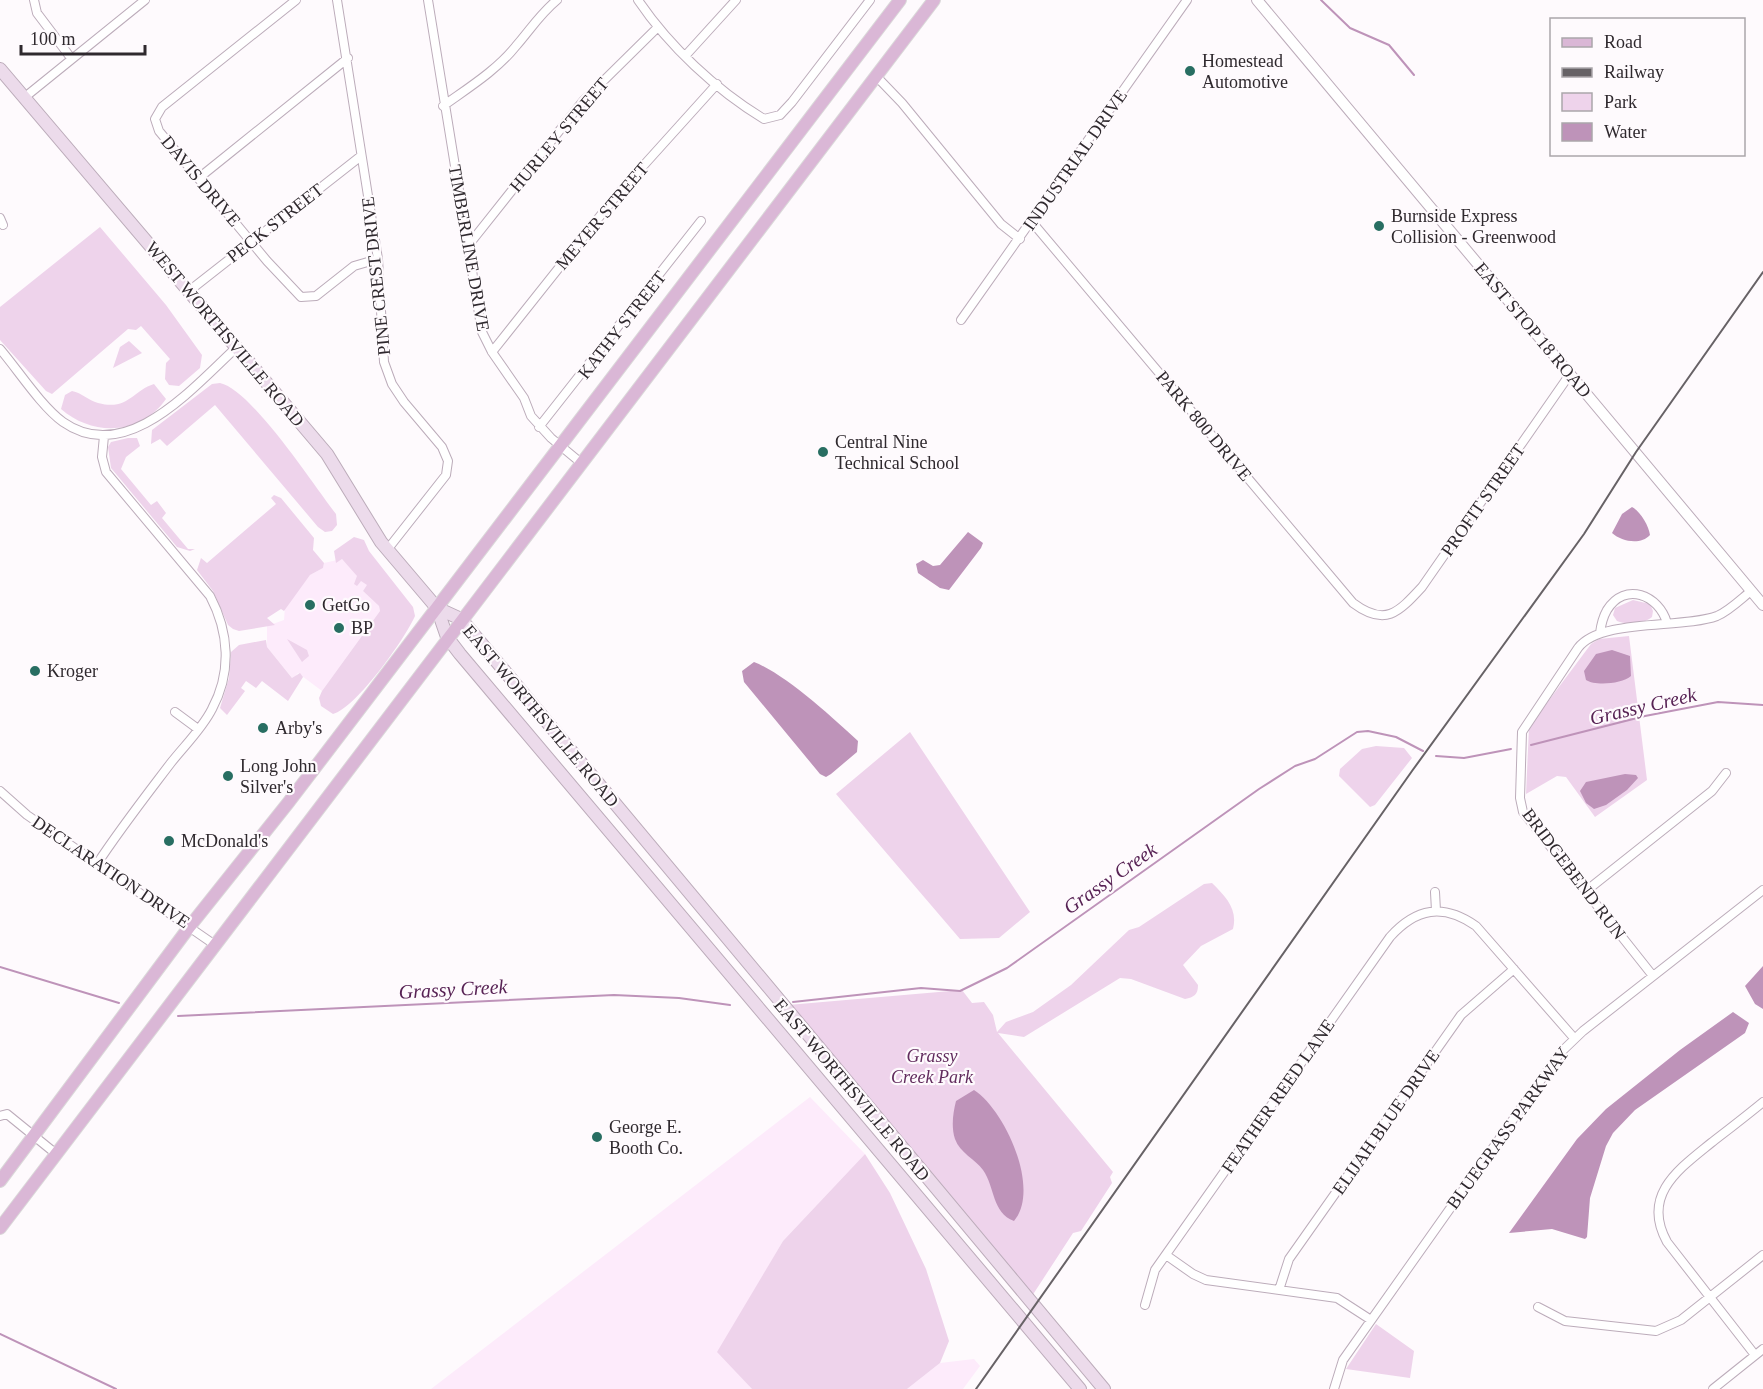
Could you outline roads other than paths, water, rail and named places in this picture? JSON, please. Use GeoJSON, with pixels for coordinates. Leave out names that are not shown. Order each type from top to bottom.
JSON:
{"type":"FeatureCollection","features":[{"type":"Feature","properties":{"kind":"main road"},"geometry":{"type":"LineString","coordinates":[[0,1181],[190,926],[437,608],[900,0]]}},
{"type":"Feature","properties":{"kind":"main road"},"geometry":{"type":"LineString","coordinates":[[0,1228],[580,462],[934,0]]}},
{"type":"Feature","properties":{"kind":"main road","name":"WEST WORTHSVILLE ROAD"},"geometry":{"type":"LineString","coordinates":[[0,69],[327,454],[387,550],[437,608]]}},
{"type":"Feature","properties":{"kind":"main road","name":"EAST WORTHSVILLE ROAD"},"geometry":{"type":"LineString","coordinates":[[437,608],[461,619],[1104,1389]]}},
{"type":"Feature","properties":{"kind":"main road","name":"EAST WORTHSVILLE ROAD"},"geometry":{"type":"LineString","coordinates":[[437,608],[447,637],[1080,1389]]}},
{"type":"Feature","properties":{"kind":"street"},"geometry":{"type":"LineString","coordinates":[[34,0],[37,13],[71,58]]}},
{"type":"Feature","properties":{"kind":"street"},"geometry":{"type":"LineString","coordinates":[[24,97],[145,0]]}},
{"type":"Feature","properties":{"kind":"street","name":"DAVIS DRIVE"},"geometry":{"type":"LineString","coordinates":[[251,241],[200,177],[159,131],[155,118],[162,107],[296,0]]}},
{"type":"Feature","properties":{"kind":"street","name":"PINE CREST DRIVE"},"geometry":{"type":"LineString","coordinates":[[337,0],[378,259],[383,351],[392,384],[442,447],[448,460],[446,475],[387,550]]}},
{"type":"Feature","properties":{"kind":"street","name":"TIMBERLINE DRIVE"},"geometry":{"type":"LineString","coordinates":[[428,0],[443,106],[482,332],[492,352],[524,398],[531,416],[539,427],[580,462]]}},
{"type":"Feature","properties":{"kind":"street"},"geometry":{"type":"LineString","coordinates":[[443,106],[490,71],[516,47],[531,24],[557,0]]}},
{"type":"Feature","properties":{"kind":"street"},"geometry":{"type":"LineString","coordinates":[[638,0],[657,28],[686,56],[717,84],[764,119],[780,115],[870,0]]}},
{"type":"Feature","properties":{"kind":"street"},"geometry":{"type":"LineString","coordinates":[[686,56],[736,0]]}},
{"type":"Feature","properties":{"kind":"street","name":"INDUSTRIAL DRIVE"},"geometry":{"type":"LineString","coordinates":[[961,320],[1187,0]]}},
{"type":"Feature","properties":{"kind":"street","name":"EAST STOP 18 ROAD"},"geometry":{"type":"LineString","coordinates":[[1257,0],[1763,605]]}},
{"type":"Feature","properties":{"kind":"street","name":"HURLEY STREET"},"geometry":{"type":"LineString","coordinates":[[467,248],[583,101],[657,28]]}},
{"type":"Feature","properties":{"kind":"street"},"geometry":{"type":"LineString","coordinates":[[200,177],[348,58]]}},
{"type":"Feature","properties":{"kind":"street"},"geometry":{"type":"LineString","coordinates":[[876,76],[902,103],[1001,224],[1020,239]]}},
{"type":"Feature","properties":{"kind":"street","name":"MEYER STREET"},"geometry":{"type":"LineString","coordinates":[[492,352],[616,196],[717,84]]}},
{"type":"Feature","properties":{"kind":"street","name":"PECK STREET"},"geometry":{"type":"LineString","coordinates":[[189,291],[361,156]]}},
{"type":"Feature","properties":{"kind":"street","name":"KATHY STREET"},"geometry":{"type":"LineString","coordinates":[[539,427],[701,221]]}},
{"type":"Feature","properties":{"kind":"street","name":"PARK 800 DRIVE"},"geometry":{"type":"LineString","coordinates":[[1032,222],[1353,603],[1369,615],[1384,615]]}},
{"type":"Feature","properties":{"kind":"street"},"geometry":{"type":"LineString","coordinates":[[251,241],[301,297],[316,296],[354,266],[378,259]]}},
{"type":"Feature","properties":{"kind":"street"},"geometry":{"type":"LineString","coordinates":[[0,349],[63,422],[84,433],[104,436],[137,429],[165,412],[237,347]]}},
{"type":"Feature","properties":{"kind":"street","name":"PROFIT STREET"},"geometry":{"type":"LineString","coordinates":[[1384,615],[1403,608],[1422,587],[1570,374]]}},
{"type":"Feature","properties":{"kind":"street"},"geometry":{"type":"LineString","coordinates":[[98,864],[212,710],[224,675],[226,638],[219,614],[200,582],[106,472],[102,457],[104,436]]}},
{"type":"Feature","properties":{"kind":"street"},"geometry":{"type":"LineString","coordinates":[[1667,623],[1661,609],[1650,598],[1631,594],[1617,600],[1606,611],[1600,633],[1667,623],[1719,615],[1751,591]]}},
{"type":"Feature","properties":{"kind":"street","name":"BRIDGEBEND RUN"},"geometry":{"type":"LineString","coordinates":[[1600,633],[1582,642],[1527,721],[1521,734],[1520,798],[1523,812],[1653,976]]}},
{"type":"Feature","properties":{"kind":"street"},"geometry":{"type":"LineString","coordinates":[[175,712],[198,729]]}},
{"type":"Feature","properties":{"kind":"street"},"geometry":{"type":"LineString","coordinates":[[1586,891],[1712,791],[1726,773]]}},
{"type":"Feature","properties":{"kind":"street","name":"DECLARATION DRIVE"},"geometry":{"type":"LineString","coordinates":[[0,791],[4,798],[190,926],[214,945]]}},
{"type":"Feature","properties":{"kind":"street","name":"BLUEGRASS PARKWAY"},"geometry":{"type":"LineString","coordinates":[[1334,1389],[1343,1360],[1556,1058],[1574,1038],[1763,890]]}},
{"type":"Feature","properties":{"kind":"street"},"geometry":{"type":"LineString","coordinates":[[1435,892],[1436,911],[1450,912],[1476,926],[1574,1038]]}},
{"type":"Feature","properties":{"kind":"street","name":"FEATHER REED LANE"},"geometry":{"type":"LineString","coordinates":[[1145,1305],[1151,1278],[1166,1255],[1390,938],[1408,920],[1436,911]]}},
{"type":"Feature","properties":{"kind":"street","name":"ELIJAH BLUE DRIVE"},"geometry":{"type":"LineString","coordinates":[[1279,1290],[1289,1259],[1461,1015],[1514,969]]}},
{"type":"Feature","properties":{"kind":"street"},"geometry":{"type":"LineString","coordinates":[[1755,1355],[1663,1234],[1659,1214],[1664,1188],[1681,1167],[1763,1102]]}},
{"type":"Feature","properties":{"kind":"street"},"geometry":{"type":"LineString","coordinates":[[0,1116],[7,1114],[55,1153]]}},
{"type":"Feature","properties":{"kind":"street"},"geometry":{"type":"LineString","coordinates":[[1166,1255],[1193,1274],[1206,1280],[1337,1298],[1353,1306],[1371,1320]]}},
{"type":"Feature","properties":{"kind":"street"},"geometry":{"type":"LineString","coordinates":[[1538,1306],[1565,1321],[1651,1332],[1674,1324],[1763,1255]]}},
{"type":"Feature","properties":{"kind":"street"},"geometry":{"type":"LineString","coordinates":[[1713,1389],[1763,1349]]}},
{"type":"Feature","properties":{"kind":"water"},"geometry":{"type":"Polygon","coordinates":[[[1632,507],[1641,515],[1649,531],[1650,535],[1642,540],[1626,540],[1612,533],[1622,514],[1632,507]]]}},
{"type":"Feature","properties":{"kind":"water"},"geometry":{"type":"Polygon","coordinates":[[[968,532],[983,543],[949,590],[940,588],[918,573],[916,564],[923,560],[933,566],[940,565],[968,532]]]}},
{"type":"Feature","properties":{"kind":"water"},"geometry":{"type":"Polygon","coordinates":[[[1612,650],[1630,656],[1631,676],[1621,681],[1608,683],[1586,680],[1584,671],[1596,654],[1612,650]]]}},
{"type":"Feature","properties":{"kind":"water"},"geometry":{"type":"Polygon","coordinates":[[[754,662],[794,686],[836,721],[858,741],[857,752],[826,777],[820,774],[744,682],[742,671],[754,662]]]}},
{"type":"Feature","properties":{"kind":"water"},"geometry":{"type":"Polygon","coordinates":[[[1625,774],[1636,775],[1638,778],[1627,790],[1606,805],[1594,809],[1586,803],[1580,791],[1586,782],[1625,774]]]}},
{"type":"Feature","properties":{"kind":"water"},"geometry":{"type":"Polygon","coordinates":[[[1763,966],[1763,1009],[1755,1004],[1745,986],[1763,966]]]}},
{"type":"Feature","properties":{"kind":"water"},"geometry":{"type":"Polygon","coordinates":[[[1733,1012],[1749,1023],[1745,1033],[1635,1110],[1613,1133],[1606,1146],[1590,1198],[1585,1239],[1552,1229],[1509,1233],[1577,1139],[1606,1109],[1680,1050],[1733,1012]]]}},
{"type":"Feature","properties":{"kind":"water"},"geometry":{"type":"Polygon","coordinates":[[[974,1090],[997,1114],[1016,1151],[1023,1190],[1021,1207],[1014,1221],[1007,1217],[998,1206],[983,1170],[960,1148],[955,1139],[953,1120],[956,1101],[974,1090]]]}},
{"type":"Feature","properties":{"kind":"waterway"},"geometry":{"type":"LineString","coordinates":[[1321,0],[1350,28],[1389,45],[1414,75]]}},
{"type":"Feature","properties":{"kind":"waterway","name":"Grassy Creek"},"geometry":{"type":"LineString","coordinates":[[1531,745],[1645,716],[1718,702],[1763,705]]}},
{"type":"Feature","properties":{"kind":"waterway","name":"Grassy Creek"},"geometry":{"type":"LineString","coordinates":[[793,1002],[921,988],[960,991],[1007,968],[1259,789],[1295,766],[1315,759],[1357,732],[1368,731],[1396,737],[1423,751]]}},
{"type":"Feature","properties":{"kind":"waterway","name":"Grassy Creek"},"geometry":{"type":"LineString","coordinates":[[1436,756],[1464,758],[1511,749]]}},
{"type":"Feature","properties":{"kind":"waterway","name":"Grassy Creek"},"geometry":{"type":"LineString","coordinates":[[0,967],[119,1003]]}},
{"type":"Feature","properties":{"kind":"waterway","name":"Grassy Creek"},"geometry":{"type":"LineString","coordinates":[[178,1016],[614,995],[679,998],[730,1005]]}},
{"type":"Feature","properties":{"kind":"waterway"},"geometry":{"type":"LineString","coordinates":[[0,1334],[116,1389]]}},
{"type":"Feature","properties":{"kind":"railway"},"geometry":{"type":"LineString","coordinates":[[976,1389],[1412,771],[1584,534],[1636,452],[1763,272]]}},
{"type":"Feature","properties":{"kind":"place","name":"Homestead Automotive"},"geometry":{"type":"Point","coordinates":[1190,71]}},
{"type":"Feature","properties":{"kind":"place","name":"Burnside Express Collision - Greenwood"},"geometry":{"type":"Point","coordinates":[1379,226]}},
{"type":"Feature","properties":{"kind":"place","name":"Central Nine Technical School"},"geometry":{"type":"Point","coordinates":[823,452]}},
{"type":"Feature","properties":{"kind":"place","name":"GetGo"},"geometry":{"type":"Point","coordinates":[310,605]}},
{"type":"Feature","properties":{"kind":"place","name":"BP"},"geometry":{"type":"Point","coordinates":[339,628]}},
{"type":"Feature","properties":{"kind":"place","name":"Kroger"},"geometry":{"type":"Point","coordinates":[35,671]}},
{"type":"Feature","properties":{"kind":"place","name":"Arby's"},"geometry":{"type":"Point","coordinates":[263,728]}},
{"type":"Feature","properties":{"kind":"place","name":"Long John Silver's"},"geometry":{"type":"Point","coordinates":[228,776]}},
{"type":"Feature","properties":{"kind":"place","name":"McDonald's"},"geometry":{"type":"Point","coordinates":[169,841]}},
{"type":"Feature","properties":{"kind":"place","name":"George E. Booth Co."},"geometry":{"type":"Point","coordinates":[597,1137]}},
{"type":"Feature","properties":{"kind":"park label","name":"Grassy Creek Park"},"geometry":{"type":"Point","coordinates":[932,1066]}}]}
